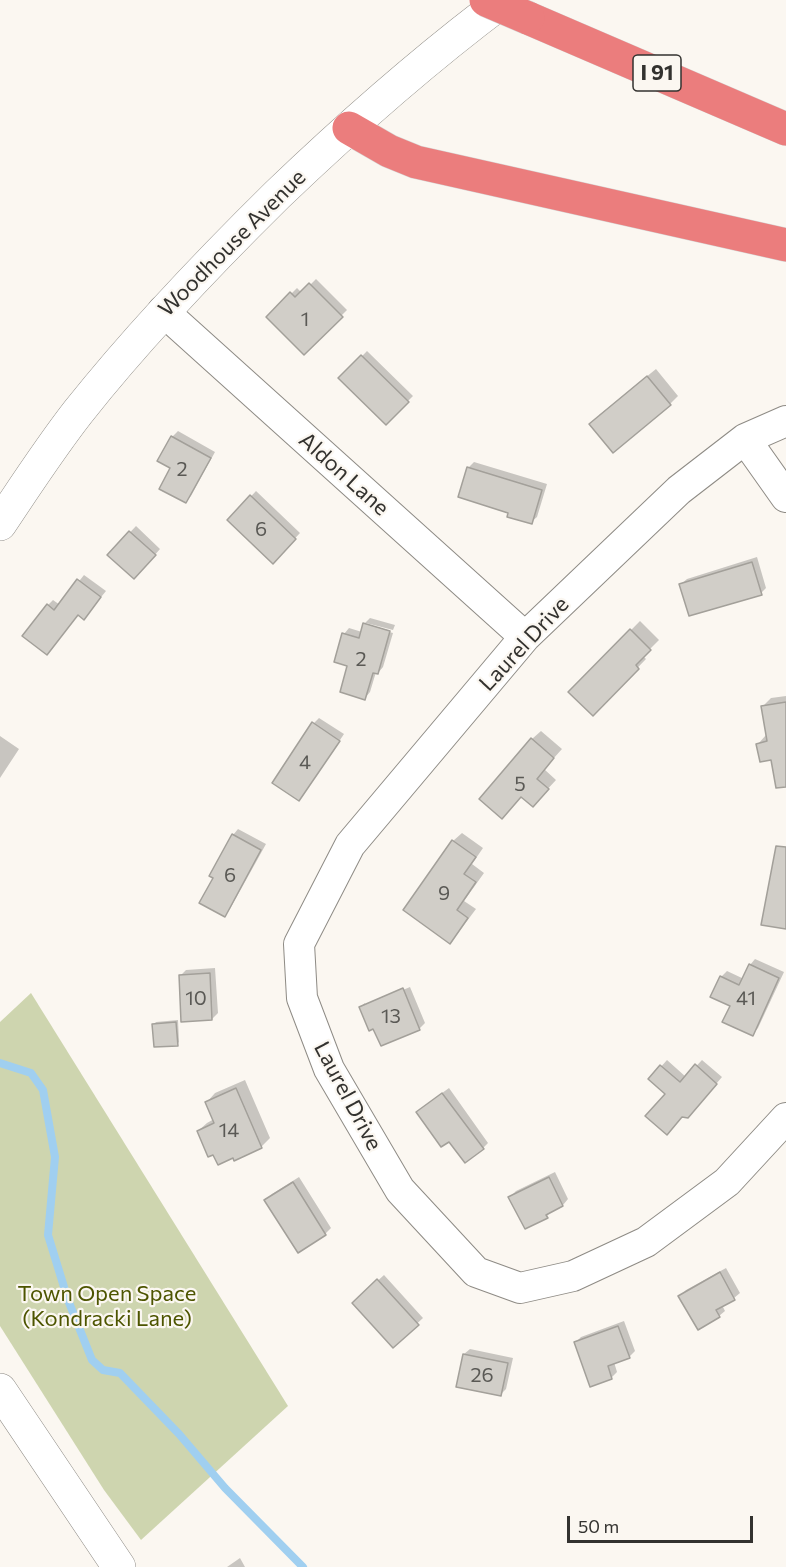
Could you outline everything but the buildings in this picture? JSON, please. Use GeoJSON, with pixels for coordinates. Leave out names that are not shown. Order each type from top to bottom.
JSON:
{"type":"FeatureCollection","features":[{"type":"Feature","properties":{"kind":"highway","name":"I 91"},"geometry":{"type":"LineString","coordinates":[[486,0],[516,9],[786,129]]}},
{"type":"Feature","properties":{"kind":"highway"},"geometry":{"type":"LineString","coordinates":[[349,128],[389,151],[416,162],[786,244]]}},
{"type":"Feature","properties":{"kind":"main road","name":"Woodhouse Avenue"},"geometry":{"type":"LineString","coordinates":[[0,524],[39,465],[113,369],[164,311],[241,231],[349,128],[419,66],[516,9]]}},
{"type":"Feature","properties":{"kind":"main road"},"geometry":{"type":"LineString","coordinates":[[0,1390],[119,1567]]}},
{"type":"Feature","properties":{"kind":"street","name":"Aldon Lane"},"geometry":{"type":"LineString","coordinates":[[164,311],[525,637]]}},
{"type":"Feature","properties":{"kind":"street","name":"Laurel Drive"},"geometry":{"type":"LineString","coordinates":[[786,421],[745,439],[679,490],[525,637],[350,845],[299,944],[302,998],[328,1069],[400,1190],[476,1272],[520,1288],[573,1276],[646,1242],[727,1182],[786,1118]]}},
{"type":"Feature","properties":{"kind":"street"},"geometry":{"type":"LineString","coordinates":[[745,439],[786,497]]}},
{"type":"Feature","properties":{"kind":"green space","name":"Town Open Space (Kondracki Lane)"},"geometry":{"type":"Polygon","coordinates":[[[31,993],[288,1406],[141,1540],[104,1490],[0,1326],[0,1022],[31,993]]]}},
{"type":"Feature","properties":{"kind":"waterway"},"geometry":{"type":"LineString","coordinates":[[0,1063],[31,1073],[43,1090],[55,1157],[48,1235],[68,1300],[92,1360],[103,1370],[120,1373],[179,1434],[225,1488],[303,1567]]}}]}
